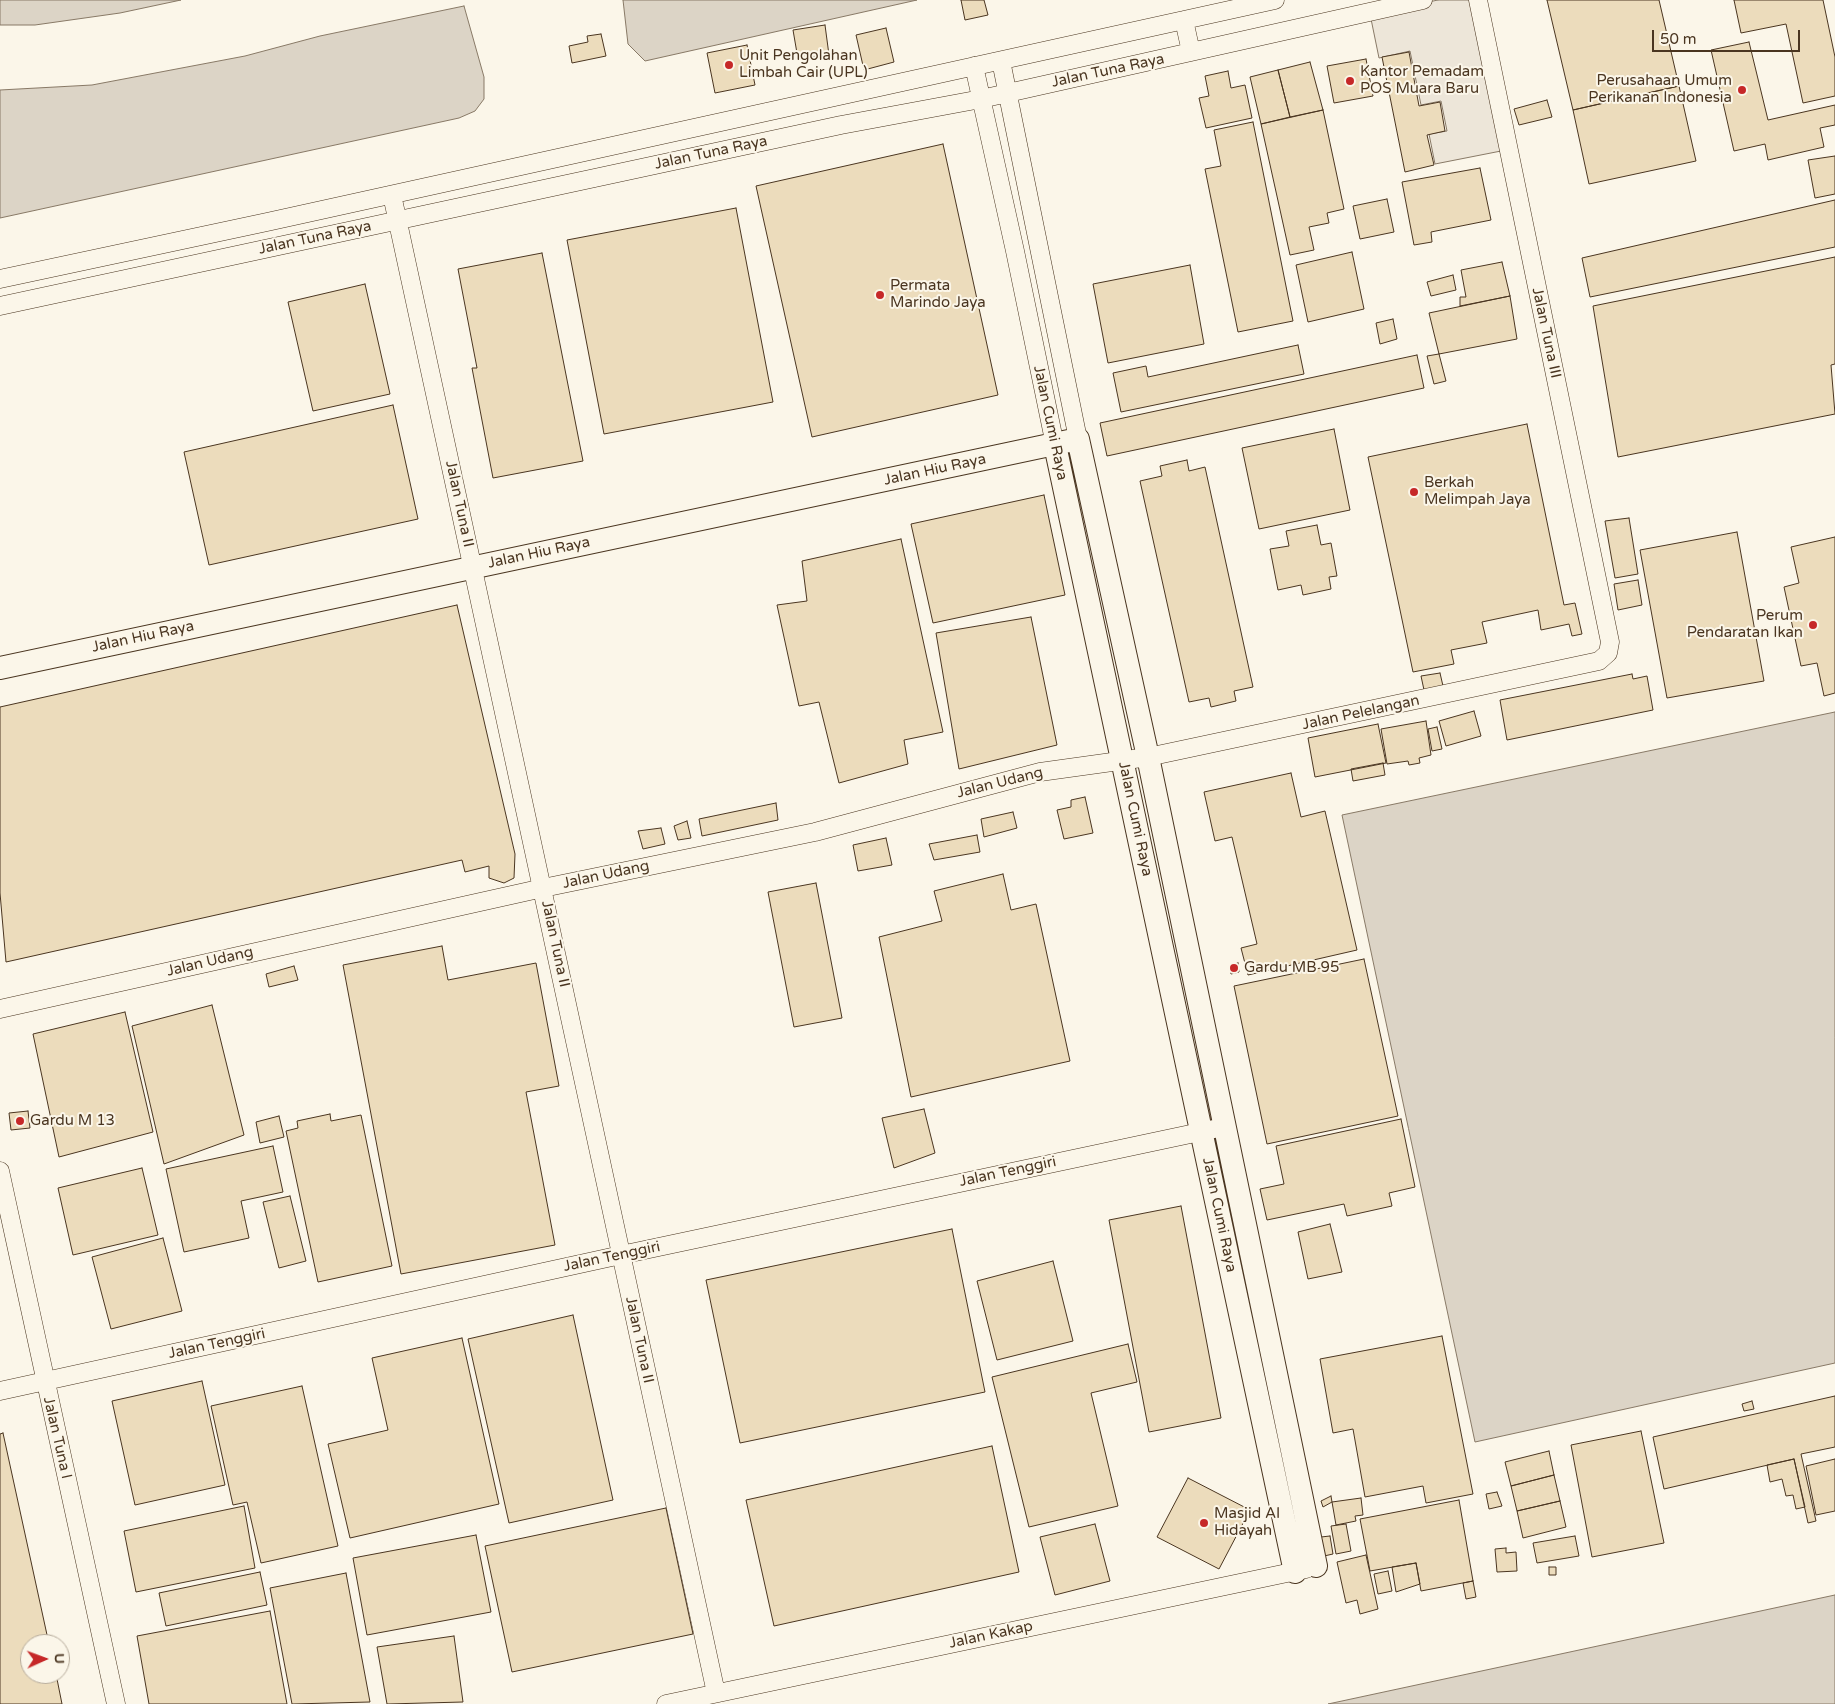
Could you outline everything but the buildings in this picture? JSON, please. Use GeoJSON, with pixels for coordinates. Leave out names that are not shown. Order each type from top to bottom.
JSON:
{"type":"FeatureCollection","features":[{"type":"Feature","properties":{"kind":"street","name":"Jalan Tuna Raya"},"geometry":{"type":"LineString","coordinates":[[0,279],[392,195],[1275,0]]}},
{"type":"Feature","properties":{"kind":"street","name":"Jalan Tuna Raya"},"geometry":{"type":"LineString","coordinates":[[0,306],[841,125],[981,99],[1422,0]]}},
{"type":"Feature","properties":{"kind":"street","name":"Jalan Tuna III"},"geometry":{"type":"LineString","coordinates":[[1478,0],[1610,642],[1608,653],[1599,661]]}},
{"type":"Feature","properties":{"kind":"street"},"geometry":{"type":"LineString","coordinates":[[1184,20],[1191,52]]}},
{"type":"Feature","properties":{"kind":"street","name":"Jalan Cumi Raya"},"geometry":{"type":"LineString","coordinates":[[1001,61],[1078,440],[1148,757],[1226,1126],[1256,1276],[1305,1569]]}},
{"type":"Feature","properties":{"kind":"street","name":"Jalan Cumi Raya"},"geometry":{"type":"LineString","coordinates":[[974,66],[1233,1281],[1305,1569]]}},
{"type":"Feature","properties":{"kind":"street"},"geometry":{"type":"LineString","coordinates":[[834,97],[841,125]]}},
{"type":"Feature","properties":{"kind":"street"},"geometry":{"type":"LineString","coordinates":[[623,144],[630,171]]}},
{"type":"Feature","properties":{"kind":"street","name":"Jalan Tuna II"},"geometry":{"type":"LineString","coordinates":[[392,195],[716,1693]]}},
{"type":"Feature","properties":{"kind":"street"},"geometry":{"type":"LineString","coordinates":[[1008,220],[1032,215]]}},
{"type":"Feature","properties":{"kind":"street"},"geometry":{"type":"LineString","coordinates":[[74,263],[79,289]]}},
{"type":"Feature","properties":{"kind":"street","name":"Jalan Hiu Raya"},"geometry":{"type":"LineString","coordinates":[[0,668],[1078,440]]}},
{"type":"Feature","properties":{"kind":"street"},"geometry":{"type":"LineString","coordinates":[[1082,573],[1088,583],[1096,585],[1102,583],[1106,566]]}},
{"type":"Feature","properties":{"kind":"street"},"geometry":{"type":"LineString","coordinates":[[1098,646],[1102,632],[1107,630],[1115,631],[1122,638]]}},
{"type":"Feature","properties":{"kind":"street","name":"Jalan Pelelangan"},"geometry":{"type":"LineString","coordinates":[[1123,761],[1599,661]]}},
{"type":"Feature","properties":{"kind":"street","name":"Jalan Udang"},"geometry":{"type":"LineString","coordinates":[[0,1009],[543,888],[815,832],[1040,772],[1123,761]]}},
{"type":"Feature","properties":{"kind":"street"},"geometry":{"type":"LineString","coordinates":[[1157,919],[1181,914]]}},
{"type":"Feature","properties":{"kind":"street","name":"Jalan Tenggiri"},"geometry":{"type":"LineString","coordinates":[[0,1391],[621,1255],[1226,1126]]}},
{"type":"Feature","properties":{"kind":"street","name":"Jalan Tuna I"},"geometry":{"type":"LineString","coordinates":[[0,1170],[44,1381],[116,1704]]}},
{"type":"Feature","properties":{"kind":"street"},"geometry":{"type":"LineString","coordinates":[[1233,1281],[1256,1276]]}},
{"type":"Feature","properties":{"kind":"street","name":"Jalan Kakap"},"geometry":{"type":"LineString","coordinates":[[666,1704],[1305,1569]]}},
{"type":"Feature","properties":{"kind":"shaded area"},"geometry":{"type":"Polygon","coordinates":[[[0,0],[181,0],[120,13],[35,25],[0,25],[0,0]]]}},
{"type":"Feature","properties":{"kind":"shaded area"},"geometry":{"type":"Polygon","coordinates":[[[623,0],[917,0],[645,61],[628,44],[623,0]]]}},
{"type":"Feature","properties":{"kind":"shaded area"},"geometry":{"type":"Polygon","coordinates":[[[1438,0],[1470,0],[1501,151],[1435,164],[1429,134],[1447,131],[1441,101],[1421,105],[1410,51],[1379,58],[1370,14],[1438,0]]]}},
{"type":"Feature","properties":{"kind":"shaded area"},"geometry":{"type":"Polygon","coordinates":[[[464,6],[484,77],[484,99],[475,111],[459,118],[0,218],[0,90],[92,85],[245,56],[320,36],[464,6]]]}},
{"type":"Feature","properties":{"kind":"shaded area"},"geometry":{"type":"Polygon","coordinates":[[[1835,712],[1835,1363],[1475,1442],[1342,815],[1835,712]]]}},
{"type":"Feature","properties":{"kind":"shaded area"},"geometry":{"type":"Polygon","coordinates":[[[1835,1595],[1835,1704],[1328,1704],[1835,1595]]]}},
{"type":"Feature","properties":{"kind":"place","name":"Unit Pengolahan Limbah Cair (UPL)"},"geometry":{"type":"Point","coordinates":[729,65]}},
{"type":"Feature","properties":{"kind":"place","name":"Kantor Pemadam POS Muara Baru"},"geometry":{"type":"Point","coordinates":[1350,81]}},
{"type":"Feature","properties":{"kind":"place","name":"Perusahaan Umum Perikanan Indonesia"},"geometry":{"type":"Point","coordinates":[1742,90]}},
{"type":"Feature","properties":{"kind":"place","name":"Permata Marindo Jaya"},"geometry":{"type":"Point","coordinates":[880,295]}},
{"type":"Feature","properties":{"kind":"place","name":"Berkah Melimpah Jaya"},"geometry":{"type":"Point","coordinates":[1414,492]}},
{"type":"Feature","properties":{"kind":"place","name":"Perum Pendaratan Ikan"},"geometry":{"type":"Point","coordinates":[1813,625]}},
{"type":"Feature","properties":{"kind":"place","name":"Gardu MB 95"},"geometry":{"type":"Point","coordinates":[1234,968]}},
{"type":"Feature","properties":{"kind":"place","name":"Gardu M 13"},"geometry":{"type":"Point","coordinates":[20,1121]}},
{"type":"Feature","properties":{"kind":"place","name":"Masjid Al Hidayah"},"geometry":{"type":"Point","coordinates":[1204,1523]}}]}
